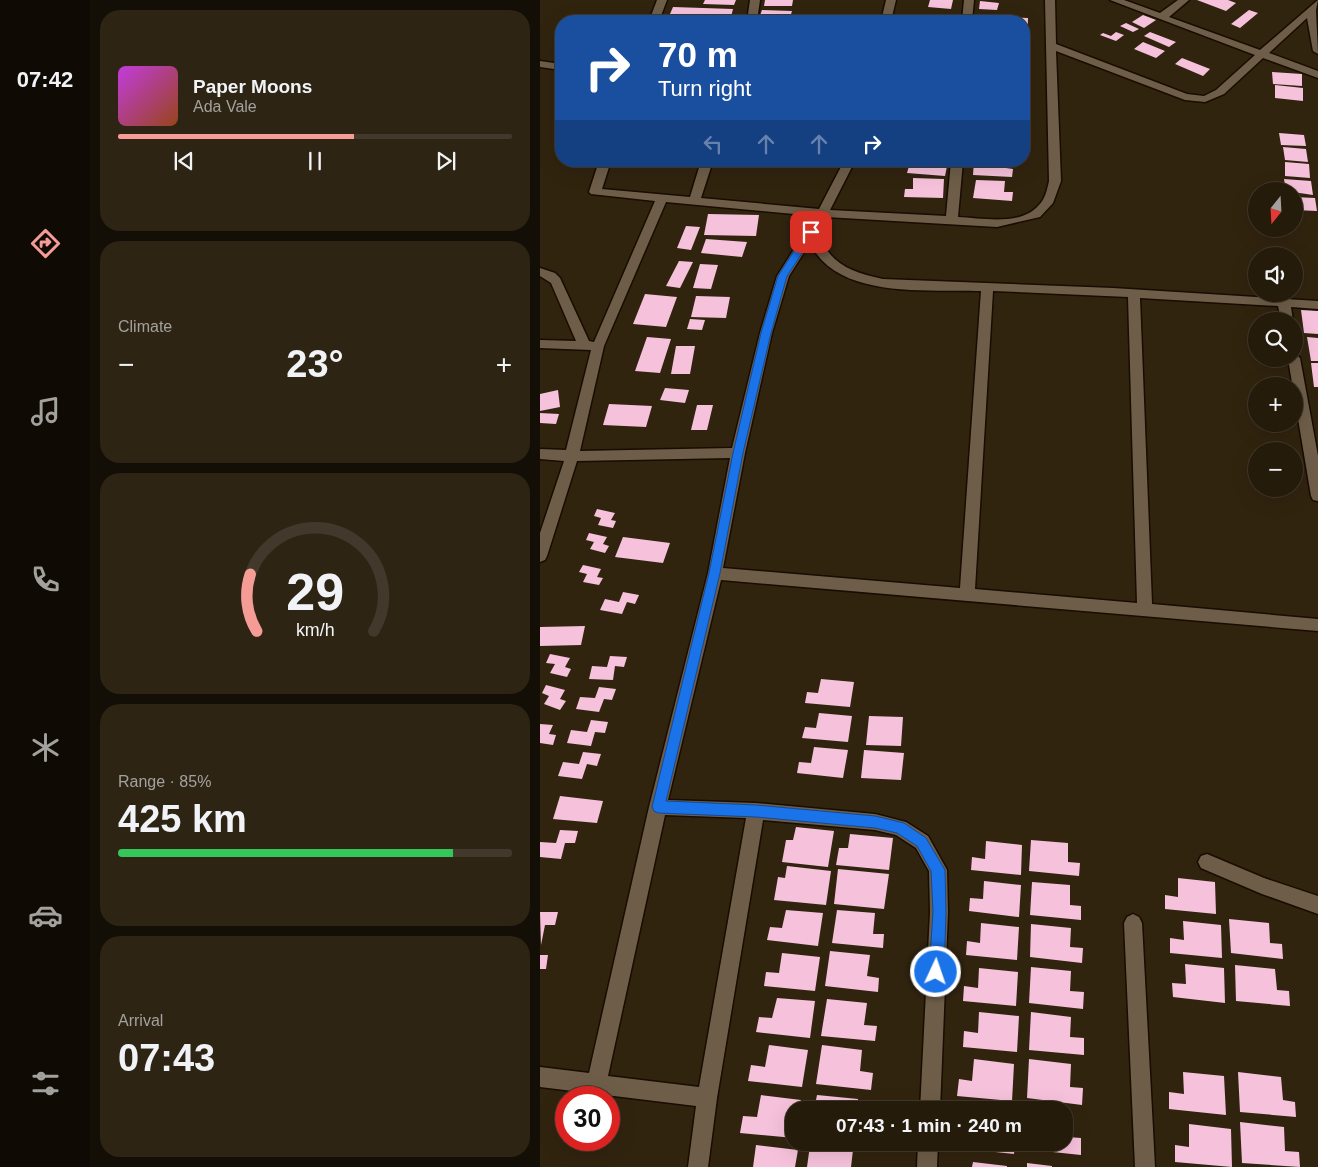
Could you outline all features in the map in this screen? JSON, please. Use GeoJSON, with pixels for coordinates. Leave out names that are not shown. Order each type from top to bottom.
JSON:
{"type":"FeatureCollection","features":[{"type":"Feature","properties":{"kind":"street"},"geometry":{"type":"LineString","coordinates":[[656,15],[662,0]]}},
{"type":"Feature","properties":{"kind":"street"},"geometry":{"type":"LineString","coordinates":[[753,15],[756,0]]}},
{"type":"Feature","properties":{"kind":"street"},"geometry":{"type":"LineString","coordinates":[[887,15],[891,0]]}},
{"type":"Feature","properties":{"kind":"street"},"geometry":{"type":"LineString","coordinates":[[968,15],[969,0]]}},
{"type":"Feature","properties":{"kind":"street"},"geometry":{"type":"LineString","coordinates":[[604,167],[595,192],[824,213],[997,223],[1025,219],[1045,210],[1051,198],[1055,181],[1050,0]]}},
{"type":"Feature","properties":{"kind":"street"},"geometry":{"type":"LineString","coordinates":[[1115,0],[1318,75]]}},
{"type":"Feature","properties":{"kind":"street"},"geometry":{"type":"LineString","coordinates":[[1162,17],[1184,0]]}},
{"type":"Feature","properties":{"kind":"street"},"geometry":{"type":"LineString","coordinates":[[1051,45],[1170,92],[1205,99],[1220,92],[1314,7]]}},
{"type":"Feature","properties":{"kind":"street"},"geometry":{"type":"LineString","coordinates":[[1314,7],[1318,51]]}},
{"type":"Feature","properties":{"kind":"street"},"geometry":{"type":"LineString","coordinates":[[540,64],[555,66]]}},
{"type":"Feature","properties":{"kind":"street"},"geometry":{"type":"LineString","coordinates":[[694,201],[705,167]]}},
{"type":"Feature","properties":{"kind":"street"},"geometry":{"type":"LineString","coordinates":[[596,1084],[658,807],[715,573],[738,453],[766,333],[783,276],[824,213],[847,167]]}},
{"type":"Feature","properties":{"kind":"street"},"geometry":{"type":"LineString","coordinates":[[952,220],[956,167]]}},
{"type":"Feature","properties":{"kind":"street"},"geometry":{"type":"LineString","coordinates":[[540,556],[572,456],[592,346],[662,198]]}},
{"type":"Feature","properties":{"kind":"street"},"geometry":{"type":"LineString","coordinates":[[811,232],[818,250],[825,260],[850,274],[890,284],[1248,300]]}},
{"type":"Feature","properties":{"kind":"street"},"geometry":{"type":"LineString","coordinates":[[540,272],[556,281],[592,346]]}},
{"type":"Feature","properties":{"kind":"street"},"geometry":{"type":"LineString","coordinates":[[967,595],[987,287]]}},
{"type":"Feature","properties":{"kind":"street"},"geometry":{"type":"LineString","coordinates":[[1134,294],[1145,611]]}},
{"type":"Feature","properties":{"kind":"street"},"geometry":{"type":"LineString","coordinates":[[1286,312],[1284,302],[1318,305]]}},
{"type":"Feature","properties":{"kind":"street"},"geometry":{"type":"LineString","coordinates":[[540,344],[592,346]]}},
{"type":"Feature","properties":{"kind":"street"},"geometry":{"type":"LineString","coordinates":[[1296,367],[1318,496]]}},
{"type":"Feature","properties":{"kind":"street"},"geometry":{"type":"LineString","coordinates":[[540,454],[572,456],[738,453]]}},
{"type":"Feature","properties":{"kind":"street"},"geometry":{"type":"LineString","coordinates":[[715,573],[1318,625]]}},
{"type":"Feature","properties":{"kind":"street"},"geometry":{"type":"LineString","coordinates":[[658,807],[756,811],[875,822],[900,828],[922,842],[938,870],[939,912],[930,1101]]}},
{"type":"Feature","properties":{"kind":"street"},"geometry":{"type":"LineString","coordinates":[[698,1167],[707,1098],[756,811]]}},
{"type":"Feature","properties":{"kind":"street"},"geometry":{"type":"LineString","coordinates":[[1207,862],[1262,886],[1318,905]]}},
{"type":"Feature","properties":{"kind":"street"},"geometry":{"type":"LineString","coordinates":[[1133,923],[1145,1167]]}},
{"type":"Feature","properties":{"kind":"street"},"geometry":{"type":"LineString","coordinates":[[540,1077],[707,1098]]}},
{"type":"Feature","properties":{"kind":"street"},"geometry":{"type":"LineString","coordinates":[[927,1167],[928,1151]]}},
{"type":"Feature","properties":{"kind":"building"},"geometry":{"type":"Polygon","coordinates":[[[705,0],[736,0],[734,5],[703,4],[705,0]]]}},
{"type":"Feature","properties":{"kind":"building"},"geometry":{"type":"Polygon","coordinates":[[[765,0],[793,0],[792,6],[764,6],[765,0]]]}},
{"type":"Feature","properties":{"kind":"building"},"geometry":{"type":"Polygon","coordinates":[[[930,0],[953,0],[951,9],[928,7],[930,0]]]}},
{"type":"Feature","properties":{"kind":"building"},"geometry":{"type":"Polygon","coordinates":[[[1197,0],[1228,0],[1236,3],[1226,11],[1197,0]]]}},
{"type":"Feature","properties":{"kind":"building"},"geometry":{"type":"Polygon","coordinates":[[[980,1],[999,3],[997,10],[979,9],[980,1]]]}},
{"type":"Feature","properties":{"kind":"building"},"geometry":{"type":"Polygon","coordinates":[[[673,7],[733,9],[732,15],[670,15],[673,7]]]}},
{"type":"Feature","properties":{"kind":"building"},"geometry":{"type":"Polygon","coordinates":[[[762,10],[792,11],[791,15],[760,15],[762,10]]]}},
{"type":"Feature","properties":{"kind":"building"},"geometry":{"type":"Polygon","coordinates":[[[1249,10],[1258,13],[1240,28],[1231,24],[1249,10]]]}},
{"type":"Feature","properties":{"kind":"building"},"geometry":{"type":"Polygon","coordinates":[[[1143,15],[1156,20],[1144,28],[1132,22],[1143,15]]]}},
{"type":"Feature","properties":{"kind":"building"},"geometry":{"type":"Polygon","coordinates":[[[1126,23],[1139,29],[1133,32],[1120,26],[1126,23]]]}},
{"type":"Feature","properties":{"kind":"building"},"geometry":{"type":"Polygon","coordinates":[[[1116,32],[1124,35],[1116,41],[1100,35],[1103,33],[1111,36],[1116,32]]]}},
{"type":"Feature","properties":{"kind":"building"},"geometry":{"type":"Polygon","coordinates":[[[1150,32],[1176,42],[1169,47],[1144,36],[1150,32]]]}},
{"type":"Feature","properties":{"kind":"building"},"geometry":{"type":"Polygon","coordinates":[[[1143,42],[1165,51],[1156,58],[1134,49],[1143,42]]]}},
{"type":"Feature","properties":{"kind":"building"},"geometry":{"type":"Polygon","coordinates":[[[1182,58],[1210,69],[1203,76],[1175,64],[1182,58]]]}},
{"type":"Feature","properties":{"kind":"building"},"geometry":{"type":"Polygon","coordinates":[[[1272,72],[1302,74],[1302,86],[1273,84],[1272,72]]]}},
{"type":"Feature","properties":{"kind":"building"},"geometry":{"type":"Polygon","coordinates":[[[1275,85],[1303,88],[1303,101],[1275,98],[1275,85]]]}},
{"type":"Feature","properties":{"kind":"building"},"geometry":{"type":"Polygon","coordinates":[[[1279,133],[1304,135],[1306,146],[1281,145],[1279,133]]]}},
{"type":"Feature","properties":{"kind":"building"},"geometry":{"type":"Polygon","coordinates":[[[1283,147],[1306,149],[1308,162],[1285,160],[1283,147]]]}},
{"type":"Feature","properties":{"kind":"building"},"geometry":{"type":"Polygon","coordinates":[[[1285,162],[1309,164],[1310,178],[1285,176],[1285,162]]]}},
{"type":"Feature","properties":{"kind":"building"},"geometry":{"type":"Polygon","coordinates":[[[909,167],[947,167],[945,176],[907,173],[909,167]]]}},
{"type":"Feature","properties":{"kind":"building"},"geometry":{"type":"Polygon","coordinates":[[[974,167],[1006,167],[1013,169],[1012,177],[973,175],[974,167]]]}},
{"type":"Feature","properties":{"kind":"building"},"geometry":{"type":"Polygon","coordinates":[[[913,178],[944,179],[943,198],[904,197],[905,189],[913,189],[913,178]]]}},
{"type":"Feature","properties":{"kind":"building"},"geometry":{"type":"Polygon","coordinates":[[[1284,179],[1311,181],[1313,195],[1303,194],[1303,182],[1284,182],[1284,179]]]}},
{"type":"Feature","properties":{"kind":"building"},"geometry":{"type":"Polygon","coordinates":[[[976,180],[1005,181],[1004,192],[1013,192],[1012,201],[973,198],[976,180]]]}},
{"type":"Feature","properties":{"kind":"building"},"geometry":{"type":"Polygon","coordinates":[[[1303,197],[1315,198],[1317,211],[1303,210],[1303,197]]]}},
{"type":"Feature","properties":{"kind":"building"},"geometry":{"type":"Polygon","coordinates":[[[708,214],[759,215],[756,236],[704,235],[708,214]]]}},
{"type":"Feature","properties":{"kind":"building"},"geometry":{"type":"Polygon","coordinates":[[[686,226],[700,227],[691,250],[677,248],[686,226]]]}},
{"type":"Feature","properties":{"kind":"building"},"geometry":{"type":"Polygon","coordinates":[[[706,239],[747,242],[742,257],[701,253],[706,239]]]}},
{"type":"Feature","properties":{"kind":"building"},"geometry":{"type":"Polygon","coordinates":[[[679,261],[693,262],[680,288],[666,286],[679,261]]]}},
{"type":"Feature","properties":{"kind":"building"},"geometry":{"type":"Polygon","coordinates":[[[700,264],[718,265],[711,289],[693,288],[700,264]]]}},
{"type":"Feature","properties":{"kind":"building"},"geometry":{"type":"Polygon","coordinates":[[[645,294],[677,297],[666,327],[633,324],[645,294]]]}},
{"type":"Feature","properties":{"kind":"building"},"geometry":{"type":"Polygon","coordinates":[[[696,296],[730,297],[726,318],[691,317],[696,296]]]}},
{"type":"Feature","properties":{"kind":"building"},"geometry":{"type":"Polygon","coordinates":[[[1301,310],[1318,311],[1318,334],[1304,333],[1303,312],[1301,310]]]}},
{"type":"Feature","properties":{"kind":"building"},"geometry":{"type":"Polygon","coordinates":[[[690,319],[705,320],[702,330],[687,329],[690,319]]]}},
{"type":"Feature","properties":{"kind":"building"},"geometry":{"type":"Polygon","coordinates":[[[647,337],[671,339],[660,373],[635,371],[647,337]]]}},
{"type":"Feature","properties":{"kind":"building"},"geometry":{"type":"Polygon","coordinates":[[[1307,337],[1318,338],[1318,361],[1311,361],[1307,337]]]}},
{"type":"Feature","properties":{"kind":"building"},"geometry":{"type":"Polygon","coordinates":[[[676,346],[695,346],[690,374],[671,374],[676,346]]]}},
{"type":"Feature","properties":{"kind":"building"},"geometry":{"type":"Polygon","coordinates":[[[1311,363],[1318,363],[1318,387],[1314,387],[1311,363]]]}},
{"type":"Feature","properties":{"kind":"building"},"geometry":{"type":"Polygon","coordinates":[[[665,388],[689,390],[685,403],[660,400],[665,388]]]}},
{"type":"Feature","properties":{"kind":"building"},"geometry":{"type":"Polygon","coordinates":[[[558,390],[560,407],[540,411],[540,394],[558,390]]]}},
{"type":"Feature","properties":{"kind":"building"},"geometry":{"type":"Polygon","coordinates":[[[609,404],[652,406],[646,427],[603,425],[609,404]]]}},
{"type":"Feature","properties":{"kind":"building"},"geometry":{"type":"Polygon","coordinates":[[[697,405],[713,405],[707,430],[691,430],[697,405]]]}},
{"type":"Feature","properties":{"kind":"building"},"geometry":{"type":"Polygon","coordinates":[[[540,413],[559,414],[556,424],[540,423],[540,413]]]}},
{"type":"Feature","properties":{"kind":"building"},"geometry":{"type":"Polygon","coordinates":[[[597,509],[615,513],[611,520],[616,521],[613,528],[598,525],[601,518],[594,516],[597,509]]]}},
{"type":"Feature","properties":{"kind":"building"},"geometry":{"type":"Polygon","coordinates":[[[589,533],[607,537],[603,544],[609,546],[605,553],[590,549],[594,542],[586,540],[589,533]]]}},
{"type":"Feature","properties":{"kind":"building"},"geometry":{"type":"Polygon","coordinates":[[[623,537],[670,543],[663,563],[615,557],[623,537]]]}},
{"type":"Feature","properties":{"kind":"building"},"geometry":{"type":"Polygon","coordinates":[[[583,565],[601,569],[597,577],[603,578],[599,585],[583,582],[587,574],[579,572],[583,565]]]}},
{"type":"Feature","properties":{"kind":"building"},"geometry":{"type":"Polygon","coordinates":[[[623,592],[639,595],[635,604],[627,602],[622,614],[600,610],[605,599],[619,602],[623,592]]]}},
{"type":"Feature","properties":{"kind":"building"},"geometry":{"type":"Polygon","coordinates":[[[585,626],[581,645],[540,646],[540,627],[585,626]]]}},
{"type":"Feature","properties":{"kind":"building"},"geometry":{"type":"Polygon","coordinates":[[[550,654],[570,658],[565,667],[571,669],[567,677],[550,673],[555,664],[546,663],[550,654]]]}},
{"type":"Feature","properties":{"kind":"building"},"geometry":{"type":"Polygon","coordinates":[[[610,656],[627,657],[624,667],[615,666],[613,680],[589,679],[592,666],[607,667],[610,656]]]}},
{"type":"Feature","properties":{"kind":"building"},"geometry":{"type":"Polygon","coordinates":[[[821,679],[854,682],[850,707],[805,703],[807,692],[818,693],[821,679]]]}},
{"type":"Feature","properties":{"kind":"building"},"geometry":{"type":"Polygon","coordinates":[[[546,685],[565,690],[560,699],[566,701],[560,710],[544,704],[549,696],[542,693],[546,685]]]}},
{"type":"Feature","properties":{"kind":"building"},"geometry":{"type":"Polygon","coordinates":[[[599,687],[616,689],[612,700],[604,699],[599,712],[576,709],[580,697],[595,698],[599,687]]]}},
{"type":"Feature","properties":{"kind":"building"},"geometry":{"type":"Polygon","coordinates":[[[819,713],[852,716],[848,742],[802,738],[805,727],[816,728],[819,713]]]}},
{"type":"Feature","properties":{"kind":"building"},"geometry":{"type":"Polygon","coordinates":[[[869,716],[903,717],[901,746],[866,745],[869,716]]]}},
{"type":"Feature","properties":{"kind":"building"},"geometry":{"type":"Polygon","coordinates":[[[591,720],[608,722],[605,733],[595,732],[591,746],[567,743],[571,730],[587,732],[591,720]]]}},
{"type":"Feature","properties":{"kind":"building"},"geometry":{"type":"Polygon","coordinates":[[[540,724],[553,725],[549,734],[556,735],[553,745],[540,743],[540,724]]]}},
{"type":"Feature","properties":{"kind":"building"},"geometry":{"type":"Polygon","coordinates":[[[814,747],[848,750],[843,778],[797,773],[799,762],[811,763],[814,747]]]}},
{"type":"Feature","properties":{"kind":"building"},"geometry":{"type":"Polygon","coordinates":[[[864,750],[904,753],[901,780],[861,778],[864,750]]]}},
{"type":"Feature","properties":{"kind":"building"},"geometry":{"type":"Polygon","coordinates":[[[583,752],[601,754],[597,766],[587,764],[582,779],[558,776],[563,762],[579,764],[583,752]]]}},
{"type":"Feature","properties":{"kind":"building"},"geometry":{"type":"Polygon","coordinates":[[[560,796],[603,801],[597,823],[553,819],[560,796]]]}},
{"type":"Feature","properties":{"kind":"building"},"geometry":{"type":"Polygon","coordinates":[[[796,827],[834,831],[828,867],[782,862],[786,840],[793,840],[796,827]]]}},
{"type":"Feature","properties":{"kind":"building"},"geometry":{"type":"Polygon","coordinates":[[[560,830],[578,831],[575,843],[565,843],[561,859],[540,857],[540,842],[556,843],[560,830]]]}},
{"type":"Feature","properties":{"kind":"building"},"geometry":{"type":"Polygon","coordinates":[[[850,834],[893,838],[889,870],[836,865],[839,848],[848,848],[850,834]]]}},
{"type":"Feature","properties":{"kind":"building"},"geometry":{"type":"Polygon","coordinates":[[[1031,840],[1068,843],[1068,862],[1080,863],[1079,876],[1029,871],[1031,840]]]}},
{"type":"Feature","properties":{"kind":"building"},"geometry":{"type":"Polygon","coordinates":[[[986,841],[1022,845],[1021,875],[971,870],[972,857],[985,859],[986,841]]]}},
{"type":"Feature","properties":{"kind":"building"},"geometry":{"type":"Polygon","coordinates":[[[787,866],[831,871],[826,905],[774,900],[778,877],[785,878],[787,866]]]}},
{"type":"Feature","properties":{"kind":"building"},"geometry":{"type":"Polygon","coordinates":[[[838,869],[889,874],[884,909],[834,904],[838,869]]]}},
{"type":"Feature","properties":{"kind":"building"},"geometry":{"type":"Polygon","coordinates":[[[1178,878],[1215,882],[1216,914],[1165,909],[1165,895],[1178,897],[1178,878]]]}},
{"type":"Feature","properties":{"kind":"building"},"geometry":{"type":"Polygon","coordinates":[[[984,881],[1021,885],[1019,917],[969,911],[970,898],[983,899],[984,881]]]}},
{"type":"Feature","properties":{"kind":"building"},"geometry":{"type":"Polygon","coordinates":[[[1032,882],[1070,885],[1070,905],[1081,906],[1081,920],[1030,915],[1032,882]]]}},
{"type":"Feature","properties":{"kind":"building"},"geometry":{"type":"Polygon","coordinates":[[[786,910],[823,913],[818,946],[767,940],[770,927],[782,928],[786,910]]]}},
{"type":"Feature","properties":{"kind":"building"},"geometry":{"type":"Polygon","coordinates":[[[837,910],[875,913],[873,934],[884,934],[883,948],[832,943],[837,910]]]}},
{"type":"Feature","properties":{"kind":"building"},"geometry":{"type":"Polygon","coordinates":[[[540,912],[558,912],[555,925],[545,925],[541,945],[540,912]]]}},
{"type":"Feature","properties":{"kind":"building"},"geometry":{"type":"Polygon","coordinates":[[[1229,919],[1269,923],[1270,943],[1282,944],[1283,959],[1231,953],[1229,919]]]}},
{"type":"Feature","properties":{"kind":"building"},"geometry":{"type":"Polygon","coordinates":[[[1183,921],[1221,925],[1222,958],[1170,953],[1170,938],[1184,940],[1183,921]]]}},
{"type":"Feature","properties":{"kind":"building"},"geometry":{"type":"Polygon","coordinates":[[[981,923],[1019,927],[1017,960],[966,955],[967,941],[980,943],[981,923]]]}},
{"type":"Feature","properties":{"kind":"building"},"geometry":{"type":"Polygon","coordinates":[[[1031,924],[1071,928],[1070,947],[1083,948],[1082,963],[1030,957],[1031,924]]]}},
{"type":"Feature","properties":{"kind":"building"},"geometry":{"type":"Polygon","coordinates":[[[830,951],[870,955],[867,976],[879,978],[878,992],[825,986],[830,951]]]}},
{"type":"Feature","properties":{"kind":"building"},"geometry":{"type":"Polygon","coordinates":[[[782,953],[820,957],[815,991],[764,986],[766,972],[779,973],[782,953]]]}},
{"type":"Feature","properties":{"kind":"building"},"geometry":{"type":"Polygon","coordinates":[[[540,955],[548,955],[546,969],[540,969],[540,955]]]}},
{"type":"Feature","properties":{"kind":"building"},"geometry":{"type":"Polygon","coordinates":[[[1185,964],[1224,968],[1225,1003],[1173,997],[1172,983],[1186,984],[1185,964]]]}},
{"type":"Feature","properties":{"kind":"building"},"geometry":{"type":"Polygon","coordinates":[[[1235,965],[1275,969],[1277,990],[1289,991],[1290,1006],[1236,1001],[1235,965]]]}},
{"type":"Feature","properties":{"kind":"building"},"geometry":{"type":"Polygon","coordinates":[[[1031,967],[1071,971],[1070,991],[1084,992],[1083,1009],[1029,1003],[1031,967]]]}},
{"type":"Feature","properties":{"kind":"building"},"geometry":{"type":"Polygon","coordinates":[[[979,968],[1018,972],[1016,1006],[963,1001],[964,986],[978,988],[979,968]]]}},
{"type":"Feature","properties":{"kind":"building"},"geometry":{"type":"Polygon","coordinates":[[[777,998],[815,1001],[810,1038],[756,1032],[759,1017],[772,1018],[777,998]]]}},
{"type":"Feature","properties":{"kind":"building"},"geometry":{"type":"Polygon","coordinates":[[[827,999],[867,1003],[864,1025],[877,1026],[875,1041],[821,1036],[827,999]]]}},
{"type":"Feature","properties":{"kind":"building"},"geometry":{"type":"Polygon","coordinates":[[[979,1012],[1019,1016],[1017,1052],[963,1047],[964,1031],[978,1033],[979,1012]]]}},
{"type":"Feature","properties":{"kind":"building"},"geometry":{"type":"Polygon","coordinates":[[[1031,1012],[1071,1017],[1070,1037],[1084,1038],[1084,1055],[1029,1050],[1031,1012]]]}},
{"type":"Feature","properties":{"kind":"building"},"geometry":{"type":"Polygon","coordinates":[[[769,1045],[808,1050],[802,1087],[748,1081],[751,1065],[765,1067],[769,1045]]]}},
{"type":"Feature","properties":{"kind":"building"},"geometry":{"type":"Polygon","coordinates":[[[822,1045],[862,1050],[860,1071],[873,1073],[871,1090],[816,1084],[822,1045]]]}},
{"type":"Feature","properties":{"kind":"building"},"geometry":{"type":"Polygon","coordinates":[[[974,1059],[1014,1064],[1012,1101],[957,1096],[959,1079],[972,1081],[974,1059]]]}},
{"type":"Feature","properties":{"kind":"building"},"geometry":{"type":"Polygon","coordinates":[[[1029,1059],[1071,1064],[1070,1087],[1083,1088],[1082,1105],[1073,1104],[1073,1101],[1027,1098],[1029,1059]]]}},
{"type":"Feature","properties":{"kind":"building"},"geometry":{"type":"Polygon","coordinates":[[[1183,1072],[1224,1076],[1226,1115],[1169,1109],[1169,1092],[1184,1094],[1183,1072]]]}},
{"type":"Feature","properties":{"kind":"building"},"geometry":{"type":"Polygon","coordinates":[[[1238,1072],[1281,1077],[1283,1100],[1295,1102],[1296,1117],[1240,1112],[1238,1072]]]}},
{"type":"Feature","properties":{"kind":"building"},"geometry":{"type":"Polygon","coordinates":[[[761,1095],[801,1100],[785,1101],[785,1137],[740,1133],[743,1116],[757,1117],[761,1095]]]}},
{"type":"Feature","properties":{"kind":"building"},"geometry":{"type":"Polygon","coordinates":[[[817,1095],[858,1099],[858,1101],[816,1101],[817,1095]]]}},
{"type":"Feature","properties":{"kind":"building"},"geometry":{"type":"Polygon","coordinates":[[[1240,1122],[1284,1127],[1285,1151],[1299,1152],[1300,1167],[1242,1163],[1240,1122]]]}},
{"type":"Feature","properties":{"kind":"building"},"geometry":{"type":"Polygon","coordinates":[[[1189,1124],[1231,1129],[1232,1167],[1175,1162],[1175,1145],[1189,1147],[1189,1124]]]}},
{"type":"Feature","properties":{"kind":"building"},"geometry":{"type":"Polygon","coordinates":[[[1073,1137],[1081,1138],[1081,1155],[1043,1151],[1073,1151],[1073,1137]]]}},
{"type":"Feature","properties":{"kind":"building"},"geometry":{"type":"Polygon","coordinates":[[[756,1145],[785,1148],[785,1151],[798,1151],[795,1167],[753,1167],[756,1145]]]}},
{"type":"Feature","properties":{"kind":"building"},"geometry":{"type":"Polygon","coordinates":[[[809,1151],[853,1151],[851,1167],[807,1167],[809,1151]]]}},
{"type":"Feature","properties":{"kind":"building"},"geometry":{"type":"Polygon","coordinates":[[[986,1151],[1014,1151],[1014,1154],[986,1151]]]}},
{"type":"Feature","properties":{"kind":"building"},"geometry":{"type":"Polygon","coordinates":[[[973,1162],[1007,1166],[1007,1167],[972,1167],[973,1162]]]}},
{"type":"Feature","properties":{"kind":"building"},"geometry":{"type":"Polygon","coordinates":[[[1027,1163],[1052,1166],[1052,1167],[1027,1167],[1027,1163]]]}},
{"type":"Feature","properties":{"kind":"route"},"geometry":{"type":"LineString","coordinates":[[811,232],[783,276],[766,333],[738,453],[715,573],[658,807],[756,811],[875,822],[900,828],[922,842],[938,870],[939,912],[936,972]]}}]}
